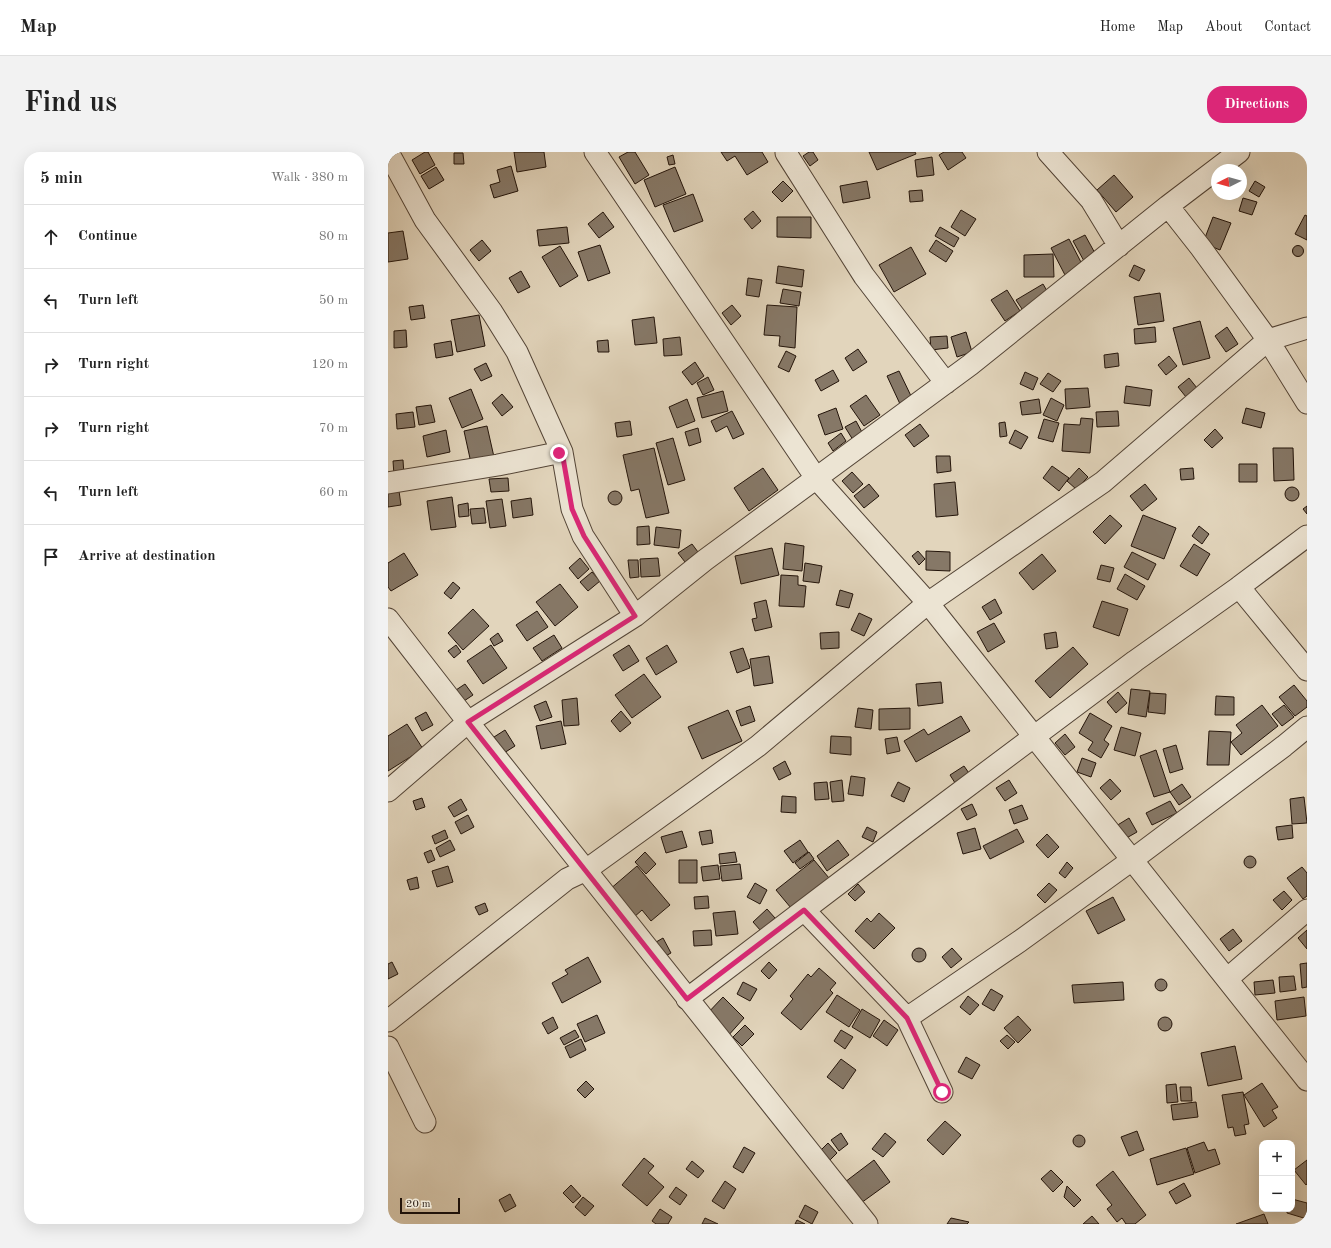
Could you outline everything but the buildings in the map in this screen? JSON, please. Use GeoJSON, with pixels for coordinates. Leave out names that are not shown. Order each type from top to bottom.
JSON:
{"type":"FeatureCollection","features":[{"type":"Feature","properties":{"kind":"street"},"geometry":{"type":"LineString","coordinates":[[388,152],[425,220],[492,312],[517,352],[562,452],[572,509],[575,516],[584,536],[635,616]]}},
{"type":"Feature","properties":{"kind":"street"},"geometry":{"type":"LineString","coordinates":[[1048,152],[1090,200],[1119,246]]}},
{"type":"Feature","properties":{"kind":"street"},"geometry":{"type":"LineString","coordinates":[[388,791],[468,722],[635,616],[705,560],[970,365],[1168,206],[1239,152]]}},
{"type":"Feature","properties":{"kind":"street"},"geometry":{"type":"LineString","coordinates":[[786,153],[864,276],[946,383]]}},
{"type":"Feature","properties":{"kind":"street"},"geometry":{"type":"LineString","coordinates":[[601,154],[816,478],[928,603],[1307,1080]]}},
{"type":"Feature","properties":{"kind":"street"},"geometry":{"type":"LineString","coordinates":[[1168,206],[1201,248],[1268,340],[1307,403]]}},
{"type":"Feature","properties":{"kind":"street"},"geometry":{"type":"LineString","coordinates":[[388,1021],[567,879],[586,870],[758,746],[928,603],[1103,482],[1268,340],[1307,328]]}},
{"type":"Feature","properties":{"kind":"street"},"geometry":{"type":"LineString","coordinates":[[388,483],[498,465],[562,452]]}},
{"type":"Feature","properties":{"kind":"street"},"geometry":{"type":"LineString","coordinates":[[687,999],[1135,661],[1239,587],[1307,536]]}},
{"type":"Feature","properties":{"kind":"street"},"geometry":{"type":"LineString","coordinates":[[1239,587],[1307,670]]}},
{"type":"Feature","properties":{"kind":"street"},"geometry":{"type":"LineString","coordinates":[[388,619],[687,999],[867,1224]]}},
{"type":"Feature","properties":{"kind":"street"},"geometry":{"type":"LineString","coordinates":[[907,1018],[1020,941],[1132,860],[1284,746],[1307,727]]}},
{"type":"Feature","properties":{"kind":"street"},"geometry":{"type":"LineString","coordinates":[[804,910],[907,1018],[942,1092]]}},
{"type":"Feature","properties":{"kind":"street"},"geometry":{"type":"LineString","coordinates":[[1227,979],[1307,910]]}},
{"type":"Feature","properties":{"kind":"street"},"geometry":{"type":"LineString","coordinates":[[388,1047],[425,1122]]}},
{"type":"Feature","properties":{"kind":"route"},"geometry":{"type":"LineString","coordinates":[[559,453],[562,452],[572,509],[584,536],[635,616],[468,722],[687,999],[804,910],[907,1018],[942,1092]]}}]}
